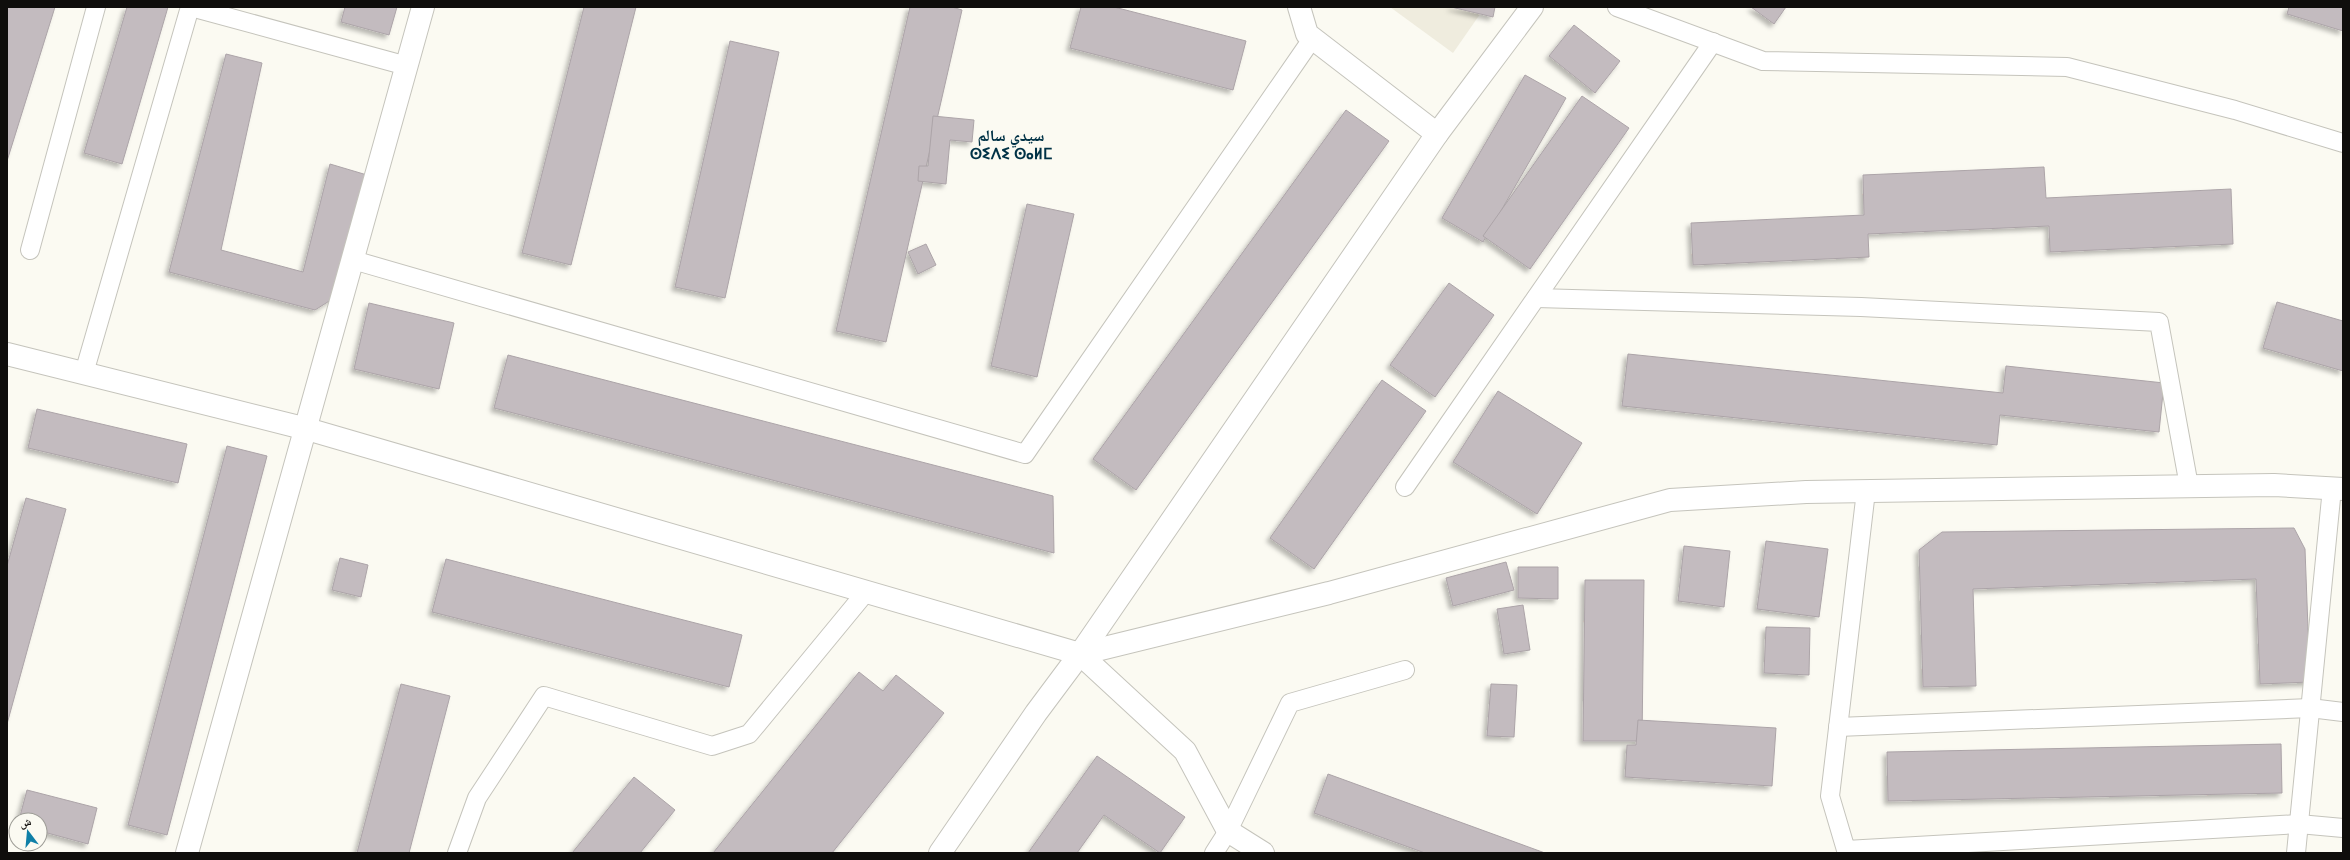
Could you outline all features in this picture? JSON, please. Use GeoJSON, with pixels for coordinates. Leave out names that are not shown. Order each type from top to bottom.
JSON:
{"type":"FeatureCollection","features":[{"type":"Feature","properties":{"kind":"street"},"geometry":{"type":"LineString","coordinates":[[187,853],[307,429],[423,7]]}},
{"type":"Feature","properties":{"kind":"street"},"geometry":{"type":"LineString","coordinates":[[1299,7],[1307,34],[1312,39],[1437,134]]}},
{"type":"Feature","properties":{"kind":"street"},"geometry":{"type":"LineString","coordinates":[[940,853],[1036,713],[1080,654],[1437,134],[1532,7]]}},
{"type":"Feature","properties":{"kind":"street"},"geometry":{"type":"LineString","coordinates":[[7,354],[307,429],[1080,654],[1185,751],[1228,831],[1263,853]]}},
{"type":"Feature","properties":{"kind":"street"},"geometry":{"type":"LineString","coordinates":[[1080,654],[1329,593],[1670,500],[1806,492],[2274,485],[2337,488]]}},
{"type":"Feature","properties":{"kind":"lane"},"geometry":{"type":"LineString","coordinates":[[30,250],[96,7]]}},
{"type":"Feature","properties":{"kind":"lane"},"geometry":{"type":"LineString","coordinates":[[84,373],[190,7],[407,66]]}},
{"type":"Feature","properties":{"kind":"lane"},"geometry":{"type":"LineString","coordinates":[[1617,7],[1763,61],[2067,67],[2235,110],[2343,143]]}},
{"type":"Feature","properties":{"kind":"lane"},"geometry":{"type":"LineString","coordinates":[[353,260],[1025,454],[1312,39]]}},
{"type":"Feature","properties":{"kind":"lane"},"geometry":{"type":"LineString","coordinates":[[1405,487],[1713,42]]}},
{"type":"Feature","properties":{"kind":"lane"},"geometry":{"type":"LineString","coordinates":[[1536,298],[1861,307],[2159,322],[2189,486]]}},
{"type":"Feature","properties":{"kind":"lane"},"geometry":{"type":"LineString","coordinates":[[2296,853],[2310,708],[2337,488]]}},
{"type":"Feature","properties":{"kind":"lane"},"geometry":{"type":"LineString","coordinates":[[1866,491],[1830,796],[1846,850],[2299,824],[2343,828]]}},
{"type":"Feature","properties":{"kind":"lane"},"geometry":{"type":"LineString","coordinates":[[457,853],[477,798],[544,696],[712,746],[742,737],[749,734],[866,592]]}},
{"type":"Feature","properties":{"kind":"lane"},"geometry":{"type":"LineString","coordinates":[[1214,853],[1228,831],[1290,703],[1405,670]]}},
{"type":"Feature","properties":{"kind":"lane"},"geometry":{"type":"LineString","coordinates":[[1838,727],[2310,708],[2343,712]]}},
{"type":"Feature","properties":{"kind":"shaded area"},"geometry":{"type":"Polygon","coordinates":[[[1390,7],[1485,7],[1453,53],[1390,7]]]}},
{"type":"Feature","properties":{"kind":"building"},"geometry":{"type":"Polygon","coordinates":[[[8,7],[55,7],[7,161],[7,9],[8,7]]]}},
{"type":"Feature","properties":{"kind":"building"},"geometry":{"type":"Polygon","coordinates":[[[127,7],[168,7],[122,164],[84,153],[127,7]]]}},
{"type":"Feature","properties":{"kind":"building"},"geometry":{"type":"Polygon","coordinates":[[[345,7],[397,7],[389,35],[341,22],[345,7]]]}},
{"type":"Feature","properties":{"kind":"building"},"geometry":{"type":"Polygon","coordinates":[[[584,7],[636,7],[571,265],[522,253],[584,7]]]}},
{"type":"Feature","properties":{"kind":"building"},"geometry":{"type":"Polygon","coordinates":[[[910,7],[952,7],[962,10],[886,342],[836,331],[910,7]]]}},
{"type":"Feature","properties":{"kind":"building"},"geometry":{"type":"Polygon","coordinates":[[[1081,7],[1114,7],[1246,41],[1233,90],[1070,48],[1081,7]]]}},
{"type":"Feature","properties":{"kind":"building"},"geometry":{"type":"Polygon","coordinates":[[[1451,7],[1495,7],[1493,17],[1451,7]]]}},
{"type":"Feature","properties":{"kind":"building"},"geometry":{"type":"Polygon","coordinates":[[[1751,7],[1786,7],[1774,24],[1751,7]]]}},
{"type":"Feature","properties":{"kind":"building"},"geometry":{"type":"Polygon","coordinates":[[[2289,7],[2343,7],[2343,31],[2287,14],[2289,7]]]}},
{"type":"Feature","properties":{"kind":"building"},"geometry":{"type":"Polygon","coordinates":[[[1574,25],[1620,61],[1595,93],[1549,56],[1574,25]]]}},
{"type":"Feature","properties":{"kind":"building"},"geometry":{"type":"Polygon","coordinates":[[[730,41],[779,52],[725,298],[675,287],[730,41]]]}},
{"type":"Feature","properties":{"kind":"building"},"geometry":{"type":"Polygon","coordinates":[[[226,54],[262,63],[221,250],[303,272],[330,164],[367,175],[334,298],[315,310],[169,272],[226,54]]]}},
{"type":"Feature","properties":{"kind":"building"},"geometry":{"type":"Polygon","coordinates":[[[1525,75],[1566,98],[1483,242],[1442,218],[1525,75]]]}},
{"type":"Feature","properties":{"kind":"building"},"geometry":{"type":"Polygon","coordinates":[[[1582,96],[1629,128],[1530,269],[1483,236],[1582,96]]]}},
{"type":"Feature","properties":{"kind":"building"},"geometry":{"type":"Polygon","coordinates":[[[1346,110],[1389,141],[1136,490],[1093,459],[1346,110]]]}},
{"type":"Feature","properties":{"kind":"building"},"geometry":{"type":"Polygon","coordinates":[[[933,116],[974,120],[972,142],[950,140],[946,184],[918,181],[919,166],[928,166],[933,116]]]}},
{"type":"Feature","properties":{"kind":"building"},"geometry":{"type":"Polygon","coordinates":[[[2044,167],[2046,198],[2231,189],[2233,244],[2050,252],[2049,226],[1868,234],[1869,257],[1693,265],[1691,223],[1864,215],[1863,175],[2044,167]]]}},
{"type":"Feature","properties":{"kind":"building"},"geometry":{"type":"Polygon","coordinates":[[[1027,204],[1074,214],[1037,377],[991,366],[1027,204]]]}},
{"type":"Feature","properties":{"kind":"building"},"geometry":{"type":"Polygon","coordinates":[[[926,244],[936,265],[918,274],[908,252],[926,244]]]}},
{"type":"Feature","properties":{"kind":"building"},"geometry":{"type":"Polygon","coordinates":[[[1449,283],[1494,315],[1435,397],[1390,365],[1449,283]]]}},
{"type":"Feature","properties":{"kind":"building"},"geometry":{"type":"Polygon","coordinates":[[[2277,302],[2343,321],[2343,371],[2263,348],[2277,302]]]}},
{"type":"Feature","properties":{"kind":"building"},"geometry":{"type":"Polygon","coordinates":[[[369,303],[454,323],[439,389],[354,369],[369,303]]]}},
{"type":"Feature","properties":{"kind":"building"},"geometry":{"type":"Polygon","coordinates":[[[1628,354],[2003,393],[2006,366],[2164,383],[2159,432],[2000,415],[1997,445],[1622,406],[1628,354]]]}},
{"type":"Feature","properties":{"kind":"building"},"geometry":{"type":"Polygon","coordinates":[[[508,355],[1053,496],[1054,553],[494,408],[508,355]]]}},
{"type":"Feature","properties":{"kind":"building"},"geometry":{"type":"Polygon","coordinates":[[[1382,380],[1426,411],[1314,569],[1270,538],[1382,380]]]}},
{"type":"Feature","properties":{"kind":"building"},"geometry":{"type":"Polygon","coordinates":[[[1498,391],[1582,443],[1537,514],[1453,462],[1498,391]]]}},
{"type":"Feature","properties":{"kind":"building"},"geometry":{"type":"Polygon","coordinates":[[[37,409],[187,444],[178,483],[28,448],[37,409]]]}},
{"type":"Feature","properties":{"kind":"building"},"geometry":{"type":"Polygon","coordinates":[[[227,446],[267,456],[167,835],[128,825],[227,446]]]}},
{"type":"Feature","properties":{"kind":"building"},"geometry":{"type":"Polygon","coordinates":[[[26,498],[66,509],[7,724],[7,566],[26,498]]]}},
{"type":"Feature","properties":{"kind":"building"},"geometry":{"type":"Polygon","coordinates":[[[2294,528],[2305,549],[2310,682],[2260,684],[2256,579],[1973,589],[1976,686],[1923,687],[1919,550],[1942,532],[2294,528]]]}},
{"type":"Feature","properties":{"kind":"building"},"geometry":{"type":"Polygon","coordinates":[[[1766,541],[1828,549],[1819,617],[1757,609],[1766,541]]]}},
{"type":"Feature","properties":{"kind":"building"},"geometry":{"type":"Polygon","coordinates":[[[1684,546],[1730,551],[1724,607],[1678,601],[1684,546]]]}},
{"type":"Feature","properties":{"kind":"building"},"geometry":{"type":"Polygon","coordinates":[[[340,558],[368,565],[361,597],[332,590],[340,558]]]}},
{"type":"Feature","properties":{"kind":"building"},"geometry":{"type":"Polygon","coordinates":[[[446,559],[742,635],[729,687],[432,612],[446,559]]]}},
{"type":"Feature","properties":{"kind":"building"},"geometry":{"type":"Polygon","coordinates":[[[1506,562],[1514,590],[1453,606],[1446,578],[1506,562]]]}},
{"type":"Feature","properties":{"kind":"building"},"geometry":{"type":"Polygon","coordinates":[[[1518,567],[1558,567],[1558,599],[1518,598],[1518,567]]]}},
{"type":"Feature","properties":{"kind":"building"},"geometry":{"type":"Polygon","coordinates":[[[1585,580],[1644,580],[1642,741],[1583,741],[1585,580]]]}},
{"type":"Feature","properties":{"kind":"building"},"geometry":{"type":"Polygon","coordinates":[[[1523,605],[1530,650],[1504,654],[1497,609],[1523,605]]]}},
{"type":"Feature","properties":{"kind":"building"},"geometry":{"type":"Polygon","coordinates":[[[1766,627],[1810,628],[1809,675],[1764,673],[1766,627]]]}},
{"type":"Feature","properties":{"kind":"building"},"geometry":{"type":"Polygon","coordinates":[[[859,672],[883,691],[896,675],[944,713],[832,853],[713,853],[859,672]]]}},
{"type":"Feature","properties":{"kind":"building"},"geometry":{"type":"Polygon","coordinates":[[[401,684],[450,696],[409,853],[357,853],[401,684]]]}},
{"type":"Feature","properties":{"kind":"building"},"geometry":{"type":"Polygon","coordinates":[[[1491,684],[1517,685],[1514,737],[1487,736],[1491,684]]]}},
{"type":"Feature","properties":{"kind":"building"},"geometry":{"type":"Polygon","coordinates":[[[1638,720],[1776,728],[1772,786],[1625,777],[1627,745],[1636,745],[1638,720]]]}},
{"type":"Feature","properties":{"kind":"building"},"geometry":{"type":"Polygon","coordinates":[[[2281,744],[2282,793],[1888,801],[1887,752],[2281,744]]]}},
{"type":"Feature","properties":{"kind":"building"},"geometry":{"type":"Polygon","coordinates":[[[1097,756],[1185,817],[1160,853],[1104,815],[1077,853],[1028,853],[1097,756]]]}},
{"type":"Feature","properties":{"kind":"building"},"geometry":{"type":"Polygon","coordinates":[[[1328,774],[1545,853],[1425,853],[1314,813],[1328,774]]]}},
{"type":"Feature","properties":{"kind":"building"},"geometry":{"type":"Polygon","coordinates":[[[634,777],[675,810],[640,853],[572,853],[634,777]]]}},
{"type":"Feature","properties":{"kind":"building"},"geometry":{"type":"Polygon","coordinates":[[[27,790],[97,808],[88,844],[48,833],[48,812],[21,812],[27,790]]]}},
{"type":"Feature","properties":{"kind":"district","name":"سيدي سالم ⵙⵉⴷⵉ ⵙⴰⵍⵎ"},"geometry":{"type":"Point","coordinates":[1011,144]}}]}
